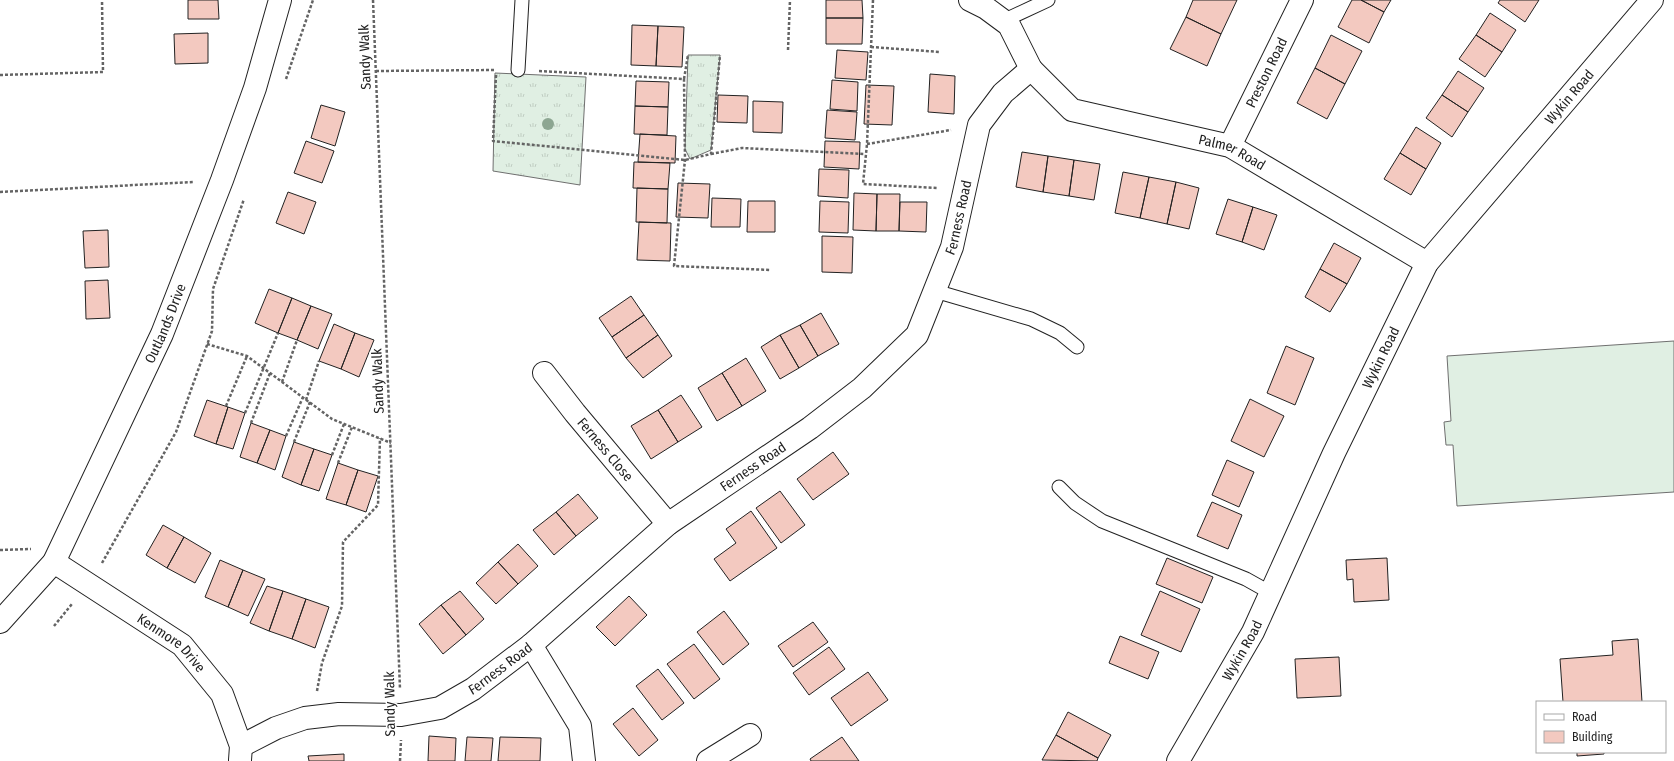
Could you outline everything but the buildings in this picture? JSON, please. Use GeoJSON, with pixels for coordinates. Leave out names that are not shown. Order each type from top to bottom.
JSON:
{"type":"FeatureCollection","features":[{"type":"Feature","properties":{"kind":"street","name":"Outlands Drive"},"geometry":{"type":"LineString","coordinates":[[0,622],[54,562],[162,334],[222,180],[255,88],[280,0]]}},
{"type":"Feature","properties":{"kind":"street"},"geometry":{"type":"LineString","coordinates":[[970,0],[986,8],[1009,25],[1031,68]]}},
{"type":"Feature","properties":{"kind":"street","name":"Preston Road"},"geometry":{"type":"LineString","coordinates":[[1230,146],[1302,0]]}},
{"type":"Feature","properties":{"kind":"street","name":"Wykin Road"},"geometry":{"type":"LineString","coordinates":[[1178,761],[1253,632],[1334,453],[1427,263],[1652,0]]}},
{"type":"Feature","properties":{"kind":"street","name":"Palmer Road"},"geometry":{"type":"LineString","coordinates":[[1031,68],[1072,110],[1230,146],[1427,263]]}},
{"type":"Feature","properties":{"kind":"street","name":"Ferness Road"},"geometry":{"type":"LineString","coordinates":[[241,754],[276,728],[305,718],[339,714],[401,715],[440,708],[473,689],[531,645],[668,524],[810,428],[862,388],[917,335],[952,247],[979,125],[1003,93],[1031,68]]}},
{"type":"Feature","properties":{"kind":"street","name":"Ferness Close"},"geometry":{"type":"LineString","coordinates":[[544,373],[575,413],[668,524]]}},
{"type":"Feature","properties":{"kind":"street","name":"Kenmore Drive"},"geometry":{"type":"LineString","coordinates":[[54,562],[182,645],[222,694],[241,754]]}},
{"type":"Feature","properties":{"kind":"street"},"geometry":{"type":"LineString","coordinates":[[531,645],[580,726],[584,761]]}},
{"type":"Feature","properties":{"kind":"street"},"geometry":{"type":"LineString","coordinates":[[708,761],[750,735]]}},
{"type":"Feature","properties":{"kind":"lane"},"geometry":{"type":"LineString","coordinates":[[518,70],[522,0]]}},
{"type":"Feature","properties":{"kind":"lane"},"geometry":{"type":"LineString","coordinates":[[1004,21],[1048,0]]}},
{"type":"Feature","properties":{"kind":"lane"},"geometry":{"type":"LineString","coordinates":[[935,291],[1031,319],[1060,333],[1077,347]]}},
{"type":"Feature","properties":{"kind":"lane"},"geometry":{"type":"LineString","coordinates":[[1059,487],[1075,503],[1102,521],[1246,579],[1270,594]]}},
{"type":"Feature","properties":{"kind":"path"},"geometry":{"type":"LineString","coordinates":[[0,75],[103,72],[102,0]]}},
{"type":"Feature","properties":{"kind":"path"},"geometry":{"type":"LineString","coordinates":[[285,83],[313,0]]}},
{"type":"Feature","properties":{"kind":"path","name":"Sandy Walk"},"geometry":{"type":"LineString","coordinates":[[373,0],[401,715],[400,761]]}},
{"type":"Feature","properties":{"kind":"path"},"geometry":{"type":"LineString","coordinates":[[788,50],[790,0]]}},
{"type":"Feature","properties":{"kind":"path"},"geometry":{"type":"LineString","coordinates":[[873,0],[867,144],[863,184],[965,189]]}},
{"type":"Feature","properties":{"kind":"path"},"geometry":{"type":"LineString","coordinates":[[870,47],[940,52]]}},
{"type":"Feature","properties":{"kind":"path"},"geometry":{"type":"LineString","coordinates":[[688,55],[684,79],[685,160],[674,266],[771,270]]}},
{"type":"Feature","properties":{"kind":"path"},"geometry":{"type":"LineString","coordinates":[[711,154],[720,55]]}},
{"type":"Feature","properties":{"kind":"path"},"geometry":{"type":"LineString","coordinates":[[496,70],[493,141],[685,160],[742,148],[865,154]]}},
{"type":"Feature","properties":{"kind":"path"},"geometry":{"type":"LineString","coordinates":[[376,71],[518,70],[684,79]]}},
{"type":"Feature","properties":{"kind":"path"},"geometry":{"type":"LineString","coordinates":[[867,144],[979,125]]}},
{"type":"Feature","properties":{"kind":"path"},"geometry":{"type":"LineString","coordinates":[[0,192],[222,180]]}},
{"type":"Feature","properties":{"kind":"path"},"geometry":{"type":"LineString","coordinates":[[54,626],[88,585],[176,432],[212,331],[213,290],[246,196]]}},
{"type":"Feature","properties":{"kind":"path"},"geometry":{"type":"LineString","coordinates":[[245,413],[278,333]]}},
{"type":"Feature","properties":{"kind":"path"},"geometry":{"type":"LineString","coordinates":[[282,382],[297,340]]}},
{"type":"Feature","properties":{"kind":"path"},"geometry":{"type":"LineString","coordinates":[[207,344],[247,356],[332,419],[390,443]]}},
{"type":"Feature","properties":{"kind":"path"},"geometry":{"type":"LineString","coordinates":[[226,406],[247,356]]}},
{"type":"Feature","properties":{"kind":"path"},"geometry":{"type":"LineString","coordinates":[[306,400],[319,361]]}},
{"type":"Feature","properties":{"kind":"path"},"geometry":{"type":"LineString","coordinates":[[251,423],[270,373]]}},
{"type":"Feature","properties":{"kind":"path"},"geometry":{"type":"LineString","coordinates":[[286,436],[303,397]]}},
{"type":"Feature","properties":{"kind":"path"},"geometry":{"type":"LineString","coordinates":[[294,442],[310,402]]}},
{"type":"Feature","properties":{"kind":"path"},"geometry":{"type":"LineString","coordinates":[[332,455],[344,424]]}},
{"type":"Feature","properties":{"kind":"path"},"geometry":{"type":"LineString","coordinates":[[338,463],[352,427]]}},
{"type":"Feature","properties":{"kind":"path"},"geometry":{"type":"LineString","coordinates":[[313,717],[322,663],[342,606],[343,542],[378,506],[380,438]]}},
{"type":"Feature","properties":{"kind":"green space"},"geometry":{"type":"Polygon","coordinates":[[[688,55],[720,55],[711,150],[690,159],[685,149],[688,55]]]}},
{"type":"Feature","properties":{"kind":"green space"},"geometry":{"type":"Polygon","coordinates":[[[495,73],[586,77],[580,185],[493,171],[495,73]]]}},
{"type":"Feature","properties":{"kind":"green space"},"geometry":{"type":"Polygon","coordinates":[[[1674,341],[1674,492],[1457,506],[1453,445],[1446,445],[1444,422],[1451,421],[1447,356],[1674,341]]]}}]}
